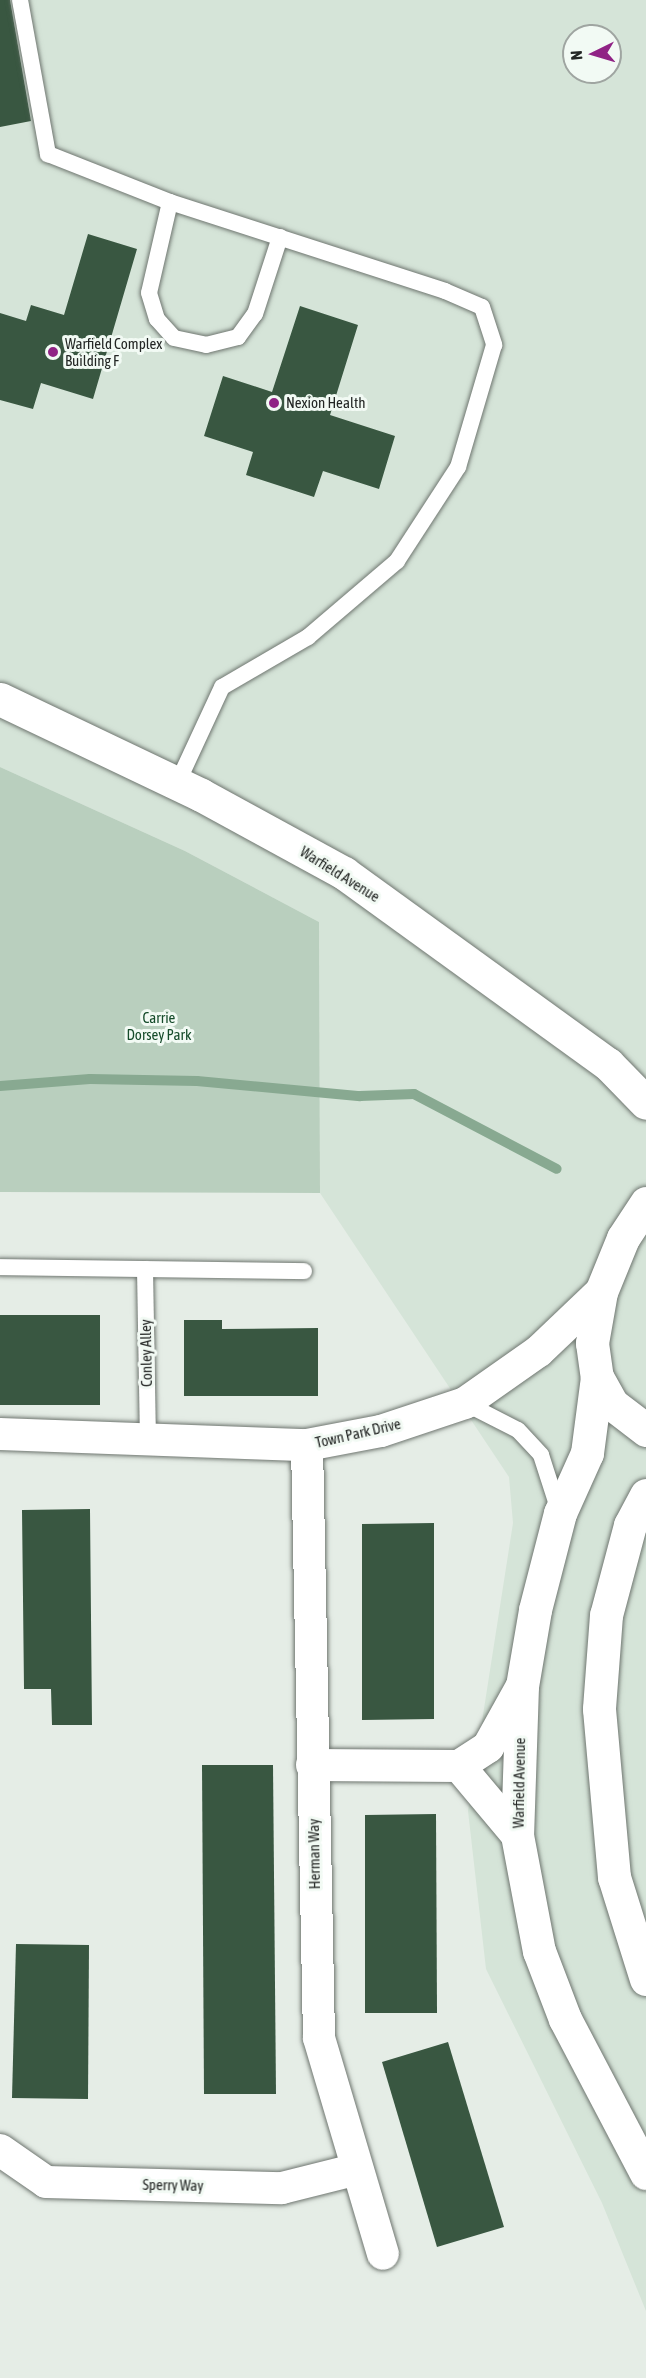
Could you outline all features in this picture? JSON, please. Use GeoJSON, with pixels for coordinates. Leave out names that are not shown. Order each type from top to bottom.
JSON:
{"type":"FeatureCollection","features":[{"type":"Feature","properties":{"kind":"street","name":"Warfield Avenue"},"geometry":{"type":"LineString","coordinates":[[0,699],[177,784],[344,873],[608,1064],[646,1103]]}},
{"type":"Feature","properties":{"kind":"street"},"geometry":{"type":"LineString","coordinates":[[646,1203],[623,1238],[601,1292],[592,1343],[597,1377],[612,1404],[646,1430]]}},
{"type":"Feature","properties":{"kind":"street","name":"Town Park Drive"},"geometry":{"type":"LineString","coordinates":[[0,1434],[148,1437],[307,1445],[381,1431],[465,1403],[538,1351],[601,1292]]}},
{"type":"Feature","properties":{"kind":"street","name":"Warfield Avenue"},"geometry":{"type":"LineString","coordinates":[[597,1377],[587,1453],[560,1513],[522,1686],[517,1835],[525,1892],[546,1970],[603,2098],[646,2173]]}},
{"type":"Feature","properties":{"kind":"street","name":"Herman Way"},"geometry":{"type":"LineString","coordinates":[[307,1445],[319,2038],[354,2170],[383,2254]]}},
{"type":"Feature","properties":{"kind":"street"},"geometry":{"type":"LineString","coordinates":[[646,1495],[630,1525],[606,1615],[599,1709],[600,1773],[614,1877],[646,1979]]}},
{"type":"Feature","properties":{"kind":"street"},"geometry":{"type":"LineString","coordinates":[[312,1765],[459,1766],[488,1747],[522,1686]]}},
{"type":"Feature","properties":{"kind":"street"},"geometry":{"type":"LineString","coordinates":[[459,1766],[517,1835]]}},
{"type":"Feature","properties":{"kind":"street","name":"Sperry Way"},"geometry":{"type":"LineString","coordinates":[[0,2150],[46,2182],[282,2188],[354,2170]]}},
{"type":"Feature","properties":{"kind":"lane"},"geometry":{"type":"LineString","coordinates":[[20,0],[48,154],[170,202],[280,237],[482,307],[494,345],[458,467],[397,561],[308,637],[222,687],[177,784]]}},
{"type":"Feature","properties":{"kind":"lane"},"geometry":{"type":"LineString","coordinates":[[170,202],[149,293],[157,319],[174,338],[206,345],[238,337],[255,314],[280,237]]}},
{"type":"Feature","properties":{"kind":"lane"},"geometry":{"type":"LineString","coordinates":[[0,1267],[304,1272]]}},
{"type":"Feature","properties":{"kind":"lane","name":"Conley Alley"},"geometry":{"type":"LineString","coordinates":[[145,1269],[148,1437]]}},
{"type":"Feature","properties":{"kind":"lane"},"geometry":{"type":"LineString","coordinates":[[465,1403],[518,1430],[541,1455],[560,1513]]}},
{"type":"Feature","properties":{"kind":"shaded area"},"geometry":{"type":"Polygon","coordinates":[[[0,0],[646,0],[646,2311],[602,2203],[486,1969],[468,1811],[513,1523],[509,1477],[320,1193],[319,922],[185,851],[0,767],[0,0]]]}},
{"type":"Feature","properties":{"kind":"green space","name":"Carrie Dorsey Park"},"geometry":{"type":"Polygon","coordinates":[[[0,767],[185,851],[319,922],[320,1193],[0,1192],[0,767]]]}},
{"type":"Feature","properties":{"kind":"building"},"geometry":{"type":"Polygon","coordinates":[[[0,0],[10,0],[31,121],[0,127],[0,0]]]}},
{"type":"Feature","properties":{"kind":"building","name":"Warfield Complex Building F"},"geometry":{"type":"Polygon","coordinates":[[[88,234],[137,249],[93,399],[41,383],[33,409],[0,400],[0,313],[26,321],[31,305],[64,315],[88,234]]]}},
{"type":"Feature","properties":{"kind":"building","name":"Nexion Health"},"geometry":{"type":"Polygon","coordinates":[[[300,306],[358,325],[330,415],[395,436],[379,489],[323,471],[314,497],[246,475],[253,452],[204,436],[223,376],[272,392],[300,306]]]}},
{"type":"Feature","properties":{"kind":"building"},"geometry":{"type":"Polygon","coordinates":[[[0,1315],[100,1315],[100,1405],[0,1405],[0,1315]]]}},
{"type":"Feature","properties":{"kind":"building"},"geometry":{"type":"Polygon","coordinates":[[[184,1320],[222,1320],[222,1329],[318,1328],[318,1396],[184,1396],[184,1320]]]}},
{"type":"Feature","properties":{"kind":"building"},"geometry":{"type":"Polygon","coordinates":[[[90,1509],[92,1725],[52,1725],[51,1689],[24,1689],[22,1510],[90,1509]]]}},
{"type":"Feature","properties":{"kind":"building"},"geometry":{"type":"Polygon","coordinates":[[[434,1523],[434,1719],[362,1720],[362,1524],[434,1523]]]}},
{"type":"Feature","properties":{"kind":"building"},"geometry":{"type":"Polygon","coordinates":[[[202,1765],[273,1765],[276,2094],[204,2094],[202,1765]]]}},
{"type":"Feature","properties":{"kind":"building"},"geometry":{"type":"Polygon","coordinates":[[[436,1814],[437,2013],[365,2013],[365,1815],[436,1814]]]}},
{"type":"Feature","properties":{"kind":"building"},"geometry":{"type":"Polygon","coordinates":[[[16,1944],[89,1945],[88,2099],[12,2098],[16,1944]]]}},
{"type":"Feature","properties":{"kind":"building"},"geometry":{"type":"Polygon","coordinates":[[[448,2042],[504,2227],[437,2247],[382,2062],[448,2042]]]}},
{"type":"Feature","properties":{"kind":"waterway"},"geometry":{"type":"LineString","coordinates":[[0,1086],[90,1079],[197,1081],[360,1096],[414,1094],[557,1169]]}},
{"type":"Feature","properties":{"kind":"place","name":"Warfield Complex Building F"},"geometry":{"type":"Point","coordinates":[53,352]}},
{"type":"Feature","properties":{"kind":"place","name":"Nexion Health"},"geometry":{"type":"Point","coordinates":[274,403]}}]}
